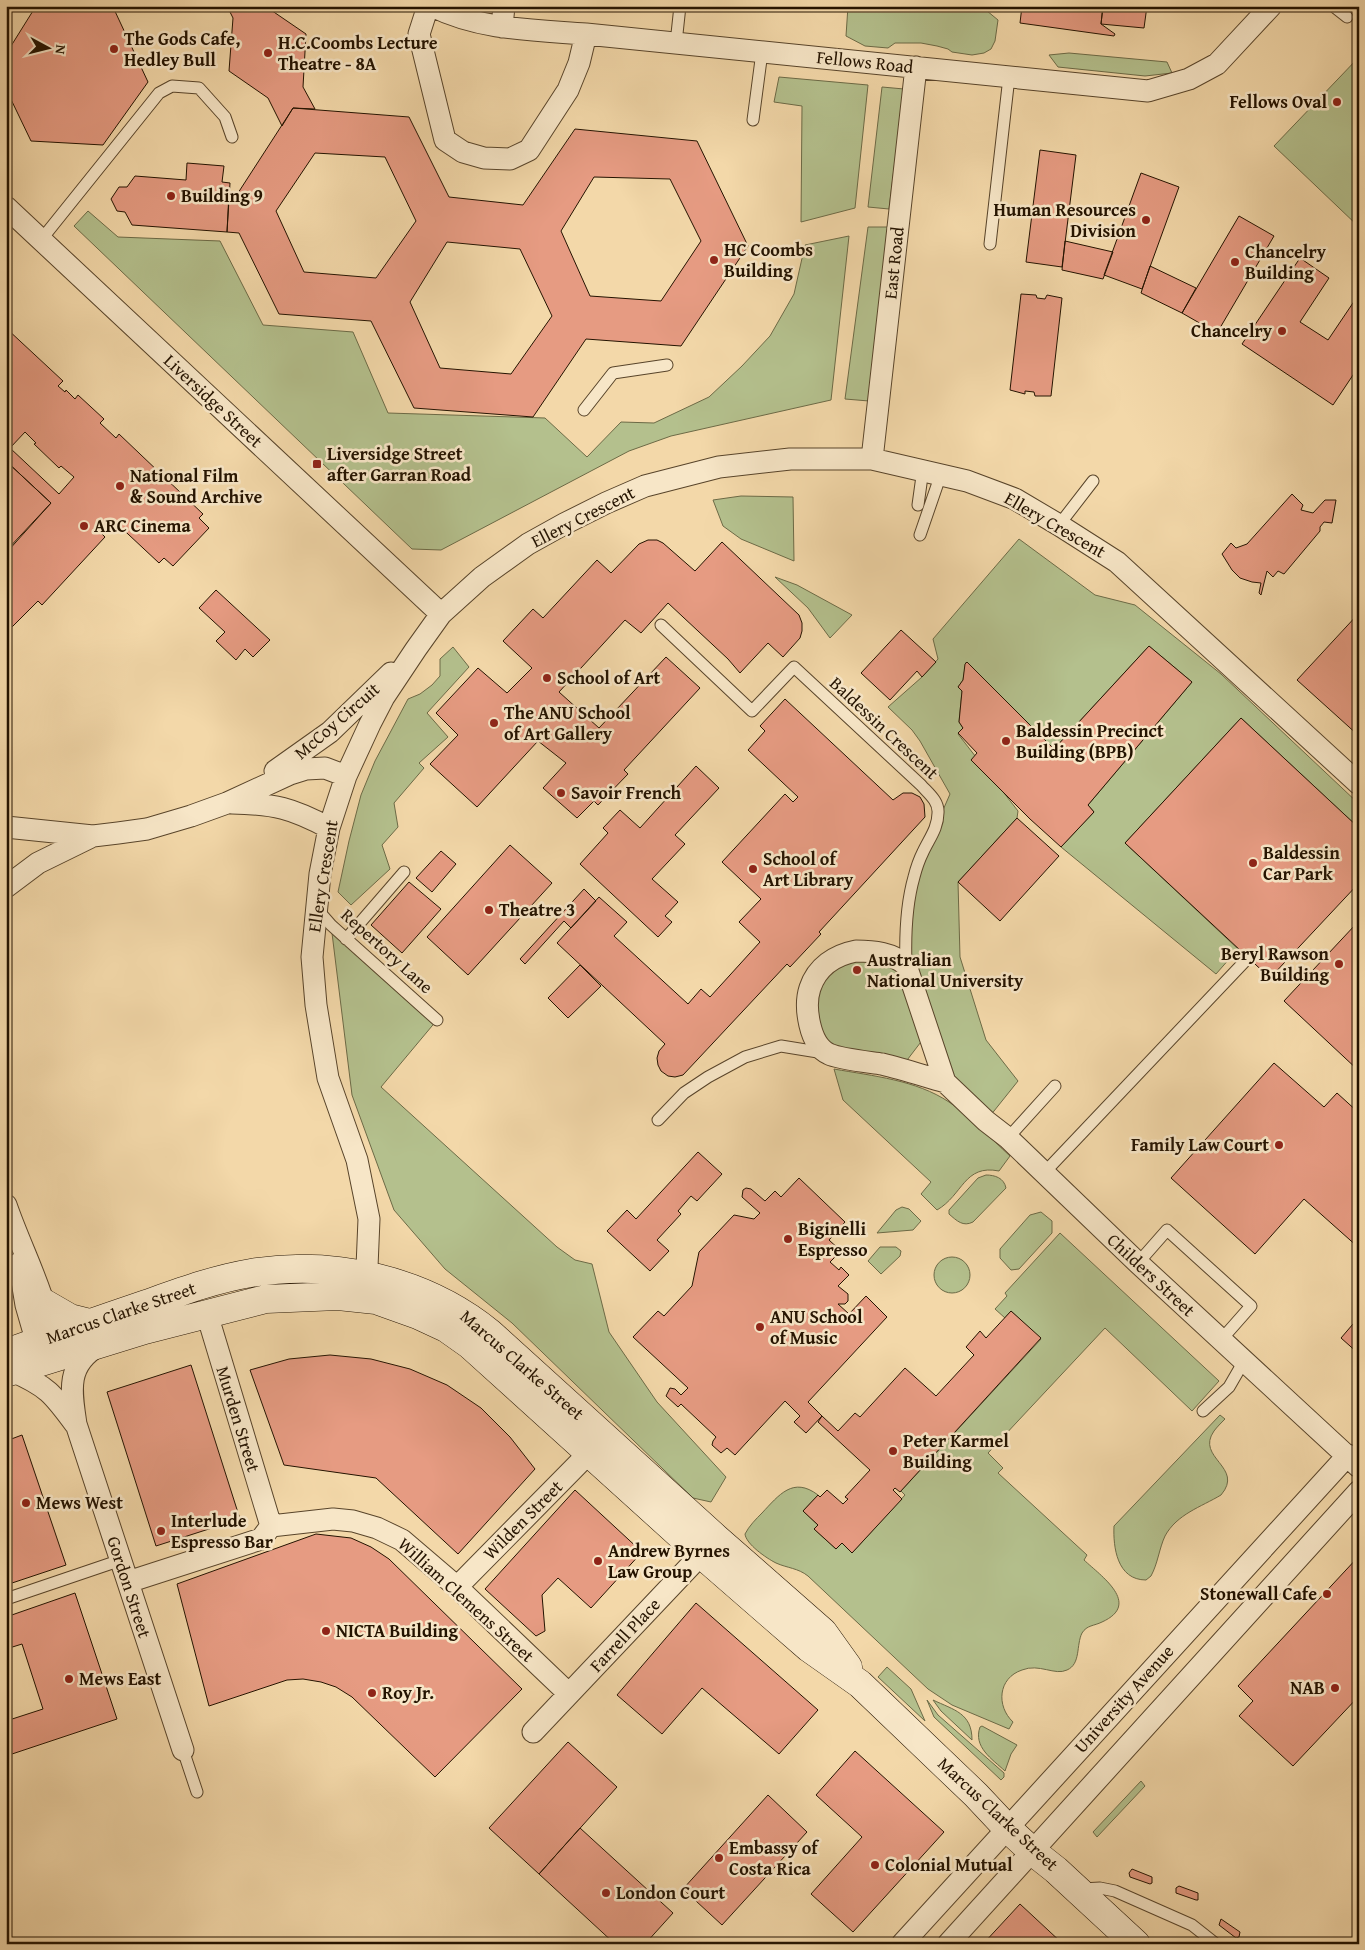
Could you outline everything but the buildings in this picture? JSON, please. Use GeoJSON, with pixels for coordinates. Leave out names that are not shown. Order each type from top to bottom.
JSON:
{"type":"FeatureCollection","features":[{"type":"Feature","properties":{"kind":"street"},"geometry":{"type":"LineString","coordinates":[[428,6],[419,34],[444,140],[463,152],[484,158],[510,159],[529,150],[544,130],[568,90],[579,62],[586,34]]}},
{"type":"Feature","properties":{"kind":"street","name":"Fellows Road"},"geometry":{"type":"LineString","coordinates":[[432,6],[459,18],[502,27],[1148,91],[1189,79],[1218,64],[1271,6]]}},
{"type":"Feature","properties":{"kind":"street"},"geometry":{"type":"LineString","coordinates":[[502,27],[504,6]]}},
{"type":"Feature","properties":{"kind":"street","name":"East Road"},"geometry":{"type":"LineString","coordinates":[[872,459],[916,67]]}},
{"type":"Feature","properties":{"kind":"street","name":"Liversidge Street"},"geometry":{"type":"LineString","coordinates":[[6,207],[442,614]]}},
{"type":"Feature","properties":{"kind":"street","name":"Ellery Crescent"},"geometry":{"type":"LineString","coordinates":[[363,1287],[369,1218],[357,1160],[328,1078],[316,1005],[312,957],[316,907],[329,828],[346,776],[384,697],[442,614],[482,577],[528,544],[586,512],[645,486],[719,467],[790,459],[872,459],[968,481],[1014,498],[1117,562],[1359,784]]}},
{"type":"Feature","properties":{"kind":"street","name":"McCoy Circuit"},"geometry":{"type":"LineString","coordinates":[[227,803],[317,742],[416,649]]}},
{"type":"Feature","properties":{"kind":"street","name":"McCoy Circuit"},"geometry":{"type":"LineString","coordinates":[[6,827],[93,836],[147,829],[227,803],[306,768],[325,768],[346,776]]}},
{"type":"Feature","properties":{"kind":"street","name":"McCoy Circuit"},"geometry":{"type":"LineString","coordinates":[[227,803],[286,808],[329,828]]}},
{"type":"Feature","properties":{"kind":"street","name":"McCoy Circuit"},"geometry":{"type":"LineString","coordinates":[[6,887],[27,870],[50,856],[93,836]]}},
{"type":"Feature","properties":{"kind":"street"},"geometry":{"type":"LineString","coordinates":[[856,952],[880,953],[900,960],[906,965],[945,1082],[901,1068],[828,1054],[816,1040],[808,1022],[807,998],[817,973],[823,966],[838,956],[856,952]]}},
{"type":"Feature","properties":{"kind":"street","name":"Childers Street"},"geometry":{"type":"LineString","coordinates":[[945,1082],[986,1121],[1008,1138],[1221,1340],[1353,1461]]}},
{"type":"Feature","properties":{"kind":"street"},"geometry":{"type":"LineString","coordinates":[[6,1205],[44,1303],[48,1349]]}},
{"type":"Feature","properties":{"kind":"street"},"geometry":{"type":"LineString","coordinates":[[15,1230],[26,1305],[48,1349]]}},
{"type":"Feature","properties":{"kind":"street","name":"Marcus Clarke Street"},"geometry":{"type":"LineString","coordinates":[[96,1334],[133,1309],[208,1282],[251,1273],[293,1269],[333,1270],[363,1287],[376,1300],[418,1315],[446,1328],[470,1345],[588,1453],[823,1632],[860,1684],[986,1805],[1007,1828],[1136,1944]]}},
{"type":"Feature","properties":{"kind":"street","name":"Marcus Clarke Street"},"geometry":{"type":"LineString","coordinates":[[8,1366],[48,1349],[96,1334],[145,1330],[266,1299],[338,1296],[363,1287],[402,1284],[449,1304],[471,1317],[539,1376],[709,1546]]}},
{"type":"Feature","properties":{"kind":"street"},"geometry":{"type":"LineString","coordinates":[[44,1303],[96,1334]]}},
{"type":"Feature","properties":{"kind":"street"},"geometry":{"type":"LineString","coordinates":[[133,1309],[153,1315],[176,1307],[189,1305],[198,1307],[204,1314]]}},
{"type":"Feature","properties":{"kind":"street","name":"Murden Street"},"geometry":{"type":"LineString","coordinates":[[204,1314],[210,1324],[271,1526]]}},
{"type":"Feature","properties":{"kind":"street","name":"Gordon Street"},"geometry":{"type":"LineString","coordinates":[[96,1334],[87,1352],[75,1369],[72,1388],[76,1424],[183,1750]]}},
{"type":"Feature","properties":{"kind":"street","name":"Gordon Street"},"geometry":{"type":"LineString","coordinates":[[8,1366],[43,1386],[53,1395],[76,1424]]}},
{"type":"Feature","properties":{"kind":"street","name":"Wilden Street"},"geometry":{"type":"LineString","coordinates":[[457,1587],[588,1453]]}},
{"type":"Feature","properties":{"kind":"street","name":"University Avenue"},"geometry":{"type":"LineString","coordinates":[[902,1944],[1007,1828],[1353,1461]]}},
{"type":"Feature","properties":{"kind":"street","name":"University Avenue"},"geometry":{"type":"LineString","coordinates":[[948,1944],[1359,1490]]}},
{"type":"Feature","properties":{"kind":"street","name":"William Clemens Street"},"geometry":{"type":"LineString","coordinates":[[271,1526],[332,1520],[353,1521],[377,1528],[402,1540],[457,1587],[568,1694]]}},
{"type":"Feature","properties":{"kind":"street"},"geometry":{"type":"LineString","coordinates":[[128,1582],[261,1539],[271,1526]]}},
{"type":"Feature","properties":{"kind":"street","name":"Farrell Place"},"geometry":{"type":"LineString","coordinates":[[533,1732],[709,1546]]}},
{"type":"Feature","properties":{"kind":"lane"},"geometry":{"type":"LineString","coordinates":[[676,43],[680,6]]}},
{"type":"Feature","properties":{"kind":"lane"},"geometry":{"type":"LineString","coordinates":[[1333,6],[1347,18]]}},
{"type":"Feature","properties":{"kind":"lane"},"geometry":{"type":"LineString","coordinates":[[753,120],[762,52]]}},
{"type":"Feature","properties":{"kind":"lane"},"geometry":{"type":"LineString","coordinates":[[990,244],[1009,77]]}},
{"type":"Feature","properties":{"kind":"lane"},"geometry":{"type":"LineString","coordinates":[[41,240],[159,93],[172,86],[200,88],[225,117],[232,137]]}},
{"type":"Feature","properties":{"kind":"lane"},"geometry":{"type":"LineString","coordinates":[[584,410],[613,373],[667,365]]}},
{"type":"Feature","properties":{"kind":"lane"},"geometry":{"type":"LineString","coordinates":[[918,505],[932,472]]}},
{"type":"Feature","properties":{"kind":"lane"},"geometry":{"type":"LineString","coordinates":[[920,535],[932,472]]}},
{"type":"Feature","properties":{"kind":"lane"},"geometry":{"type":"LineString","coordinates":[[1060,525],[1093,481]]}},
{"type":"Feature","properties":{"kind":"lane","name":"Baldessin Crescent"},"geometry":{"type":"LineString","coordinates":[[661,624],[752,711],[794,667],[921,785],[936,802],[939,812],[936,828],[922,854],[914,879],[907,921],[906,965]]}},
{"type":"Feature","properties":{"kind":"lane"},"geometry":{"type":"LineString","coordinates":[[346,939],[404,872]]}},
{"type":"Feature","properties":{"kind":"lane","name":"Repertory Lane"},"geometry":{"type":"LineString","coordinates":[[316,907],[331,925],[436,1020]]}},
{"type":"Feature","properties":{"kind":"lane"},"geometry":{"type":"LineString","coordinates":[[1044,1173],[1248,958]]}},
{"type":"Feature","properties":{"kind":"lane"},"geometry":{"type":"LineString","coordinates":[[658,1120],[684,1093],[708,1076],[745,1057],[782,1046],[828,1054]]}},
{"type":"Feature","properties":{"kind":"lane"},"geometry":{"type":"LineString","coordinates":[[1008,1138],[1055,1086]]}},
{"type":"Feature","properties":{"kind":"lane"},"geometry":{"type":"LineString","coordinates":[[1138,1262],[1167,1230],[1251,1306],[1221,1340]]}},
{"type":"Feature","properties":{"kind":"lane"},"geometry":{"type":"LineString","coordinates":[[1202,1411],[1229,1387],[1244,1361]]}},
{"type":"Feature","properties":{"kind":"lane"},"geometry":{"type":"LineString","coordinates":[[6,1599],[120,1560]]}},
{"type":"Feature","properties":{"kind":"lane"},"geometry":{"type":"LineString","coordinates":[[183,1750],[197,1792]]}},
{"type":"Feature","properties":{"kind":"lane"},"geometry":{"type":"LineString","coordinates":[[1078,1890],[1100,1888],[1114,1891],[1192,1925],[1216,1944]]}},
{"type":"Feature","properties":{"kind":"green space"},"geometry":{"type":"Polygon","coordinates":[[[848,6],[981,6],[998,20],[995,41],[991,49],[984,53],[972,55],[952,52],[948,49],[921,43],[895,43],[888,48],[865,46],[846,36],[848,6]]]}},
{"type":"Feature","properties":{"kind":"green space"},"geometry":{"type":"Polygon","coordinates":[[[1069,53],[1167,62],[1172,73],[1145,76],[1058,67],[1049,55],[1069,53]]]}},
{"type":"Feature","properties":{"kind":"green space","name":"Fellows Oval"},"geometry":{"type":"Polygon","coordinates":[[[1359,57],[1359,227],[1274,146],[1359,57]]]}},
{"type":"Feature","properties":{"kind":"green space"},"geometry":{"type":"Polygon","coordinates":[[[779,77],[868,85],[855,208],[801,222],[802,106],[774,102],[779,77]]]}},
{"type":"Feature","properties":{"kind":"green space"},"geometry":{"type":"Polygon","coordinates":[[[882,87],[904,89],[889,209],[868,207],[882,87]]]}},
{"type":"Feature","properties":{"kind":"green space"},"geometry":{"type":"Polygon","coordinates":[[[88,211],[118,237],[220,241],[263,325],[353,332],[388,413],[545,418],[587,457],[621,422],[654,423],[709,397],[770,336],[794,294],[805,245],[849,236],[831,400],[671,436],[629,451],[441,550],[412,549],[74,226],[88,211]]]}},
{"type":"Feature","properties":{"kind":"green space"},"geometry":{"type":"Polygon","coordinates":[[[868,227],[890,227],[869,401],[845,399],[868,227]]]}},
{"type":"Feature","properties":{"kind":"green space"},"geometry":{"type":"Polygon","coordinates":[[[741,496],[793,497],[794,561],[741,539],[723,526],[713,500],[741,496]]]}},
{"type":"Feature","properties":{"kind":"green space"},"geometry":{"type":"Polygon","coordinates":[[[1019,539],[1095,595],[1135,605],[1221,674],[1359,804],[1359,828],[1241,718],[1125,843],[1238,949],[1216,974],[1061,847],[1094,812],[1088,805],[1192,682],[1149,646],[1054,749],[966,662],[963,680],[958,687],[962,691],[959,722],[963,728],[958,734],[1018,811],[1017,818],[958,882],[960,957],[986,1040],[1018,1081],[986,1121],[945,1082],[927,1034],[901,1068],[828,1054],[807,1007],[831,961],[900,960],[913,879],[950,794],[920,741],[912,730],[888,707],[922,677],[938,659],[933,639],[1019,539]]]}},
{"type":"Feature","properties":{"kind":"green space"},"geometry":{"type":"Polygon","coordinates":[[[775,577],[797,585],[852,615],[830,638],[808,608],[775,577]]]}},
{"type":"Feature","properties":{"kind":"green space"},"geometry":{"type":"Polygon","coordinates":[[[453,647],[469,667],[427,713],[448,737],[419,763],[424,768],[394,803],[398,827],[382,845],[390,869],[351,905],[338,892],[361,795],[375,761],[408,699],[420,694],[440,676],[440,659],[453,647]]]}},
{"type":"Feature","properties":{"kind":"green space"},"geometry":{"type":"Polygon","coordinates":[[[331,925],[437,1020],[381,1087],[557,1247],[575,1260],[592,1264],[609,1332],[657,1402],[726,1477],[711,1502],[693,1498],[512,1323],[445,1269],[394,1210],[352,1095],[331,925]]]}},
{"type":"Feature","properties":{"kind":"green space"},"geometry":{"type":"Polygon","coordinates":[[[834,1069],[894,1080],[936,1095],[965,1114],[1010,1156],[999,1171],[987,1170],[971,1176],[946,1204],[937,1210],[921,1194],[931,1182],[843,1100],[834,1069]]]}},
{"type":"Feature","properties":{"kind":"green space"},"geometry":{"type":"Polygon","coordinates":[[[986,1175],[999,1178],[1006,1188],[973,1222],[963,1224],[957,1221],[949,1214],[949,1210],[978,1178],[986,1175]]]}},
{"type":"Feature","properties":{"kind":"green space"},"geometry":{"type":"Polygon","coordinates":[[[902,1207],[909,1209],[921,1221],[913,1230],[877,1233],[896,1210],[902,1207]]]}},
{"type":"Feature","properties":{"kind":"green space"},"geometry":{"type":"Polygon","coordinates":[[[1041,1212],[1052,1221],[1052,1233],[1019,1269],[1011,1270],[1000,1258],[1000,1249],[1030,1215],[1041,1212]]]}},
{"type":"Feature","properties":{"kind":"green space"},"geometry":{"type":"Polygon","coordinates":[[[1060,1233],[1219,1381],[1192,1411],[1105,1328],[988,1453],[1003,1468],[998,1473],[1087,1555],[1084,1560],[1108,1582],[1118,1599],[1118,1607],[1113,1615],[1084,1630],[1080,1638],[1076,1659],[1067,1670],[1057,1672],[1028,1668],[1008,1679],[1002,1693],[1002,1701],[1008,1716],[1013,1722],[1009,1729],[952,1705],[928,1689],[808,1576],[767,1558],[749,1542],[745,1534],[755,1520],[781,1494],[787,1490],[801,1487],[818,1495],[803,1511],[818,1525],[814,1529],[836,1549],[842,1543],[852,1553],[905,1495],[901,1491],[1041,1339],[1011,1311],[1005,1318],[995,1309],[1007,1296],[1005,1293],[1060,1233]]]}},
{"type":"Feature","properties":{"kind":"green space"},"geometry":{"type":"Polygon","coordinates":[[[880,1247],[896,1247],[901,1251],[900,1256],[881,1274],[868,1261],[880,1247]]]}},
{"type":"Feature","properties":{"kind":"green space"},"geometry":{"type":"Polygon","coordinates":[[[952,1257],[959,1258],[965,1262],[969,1268],[969,1282],[965,1288],[959,1292],[952,1293],[945,1292],[939,1288],[935,1282],[934,1275],[935,1268],[939,1262],[945,1258],[952,1257]]]}},
{"type":"Feature","properties":{"kind":"green space"},"geometry":{"type":"Polygon","coordinates":[[[1220,1415],[1225,1419],[1214,1431],[1210,1440],[1210,1448],[1224,1470],[1227,1477],[1227,1485],[1221,1495],[1190,1512],[1170,1528],[1163,1541],[1151,1576],[1146,1580],[1136,1579],[1129,1575],[1119,1561],[1114,1543],[1114,1526],[1220,1415]]]}},
{"type":"Feature","properties":{"kind":"green space"},"geometry":{"type":"Polygon","coordinates":[[[887,1667],[911,1689],[925,1721],[878,1677],[887,1667]]]}},
{"type":"Feature","properties":{"kind":"green space"},"geometry":{"type":"Polygon","coordinates":[[[927,1700],[938,1715],[1004,1773],[1004,1777],[1001,1780],[934,1717],[927,1700]]]}},
{"type":"Feature","properties":{"kind":"green space"},"geometry":{"type":"Polygon","coordinates":[[[933,1700],[955,1710],[965,1718],[969,1724],[972,1740],[941,1711],[933,1700]]]}},
{"type":"Feature","properties":{"kind":"green space"},"geometry":{"type":"Polygon","coordinates":[[[982,1726],[1017,1745],[1011,1754],[1005,1771],[981,1747],[979,1734],[980,1727],[982,1726]]]}},
{"type":"Feature","properties":{"kind":"green space"},"geometry":{"type":"Polygon","coordinates":[[[1141,1781],[1145,1786],[1097,1837],[1093,1832],[1141,1781]]]}},
{"type":"Feature","properties":{"kind":"place","name":"The Gods Cafe, Hedley Bull"},"geometry":{"type":"Point","coordinates":[114,49]}},
{"type":"Feature","properties":{"kind":"place","name":"H.C.Coombs Lecture Theatre - 8A"},"geometry":{"type":"Point","coordinates":[268,53]}},
{"type":"Feature","properties":{"kind":"place","name":"Fellows Oval"},"geometry":{"type":"Point","coordinates":[1337,102]}},
{"type":"Feature","properties":{"kind":"place","name":"Building 9"},"geometry":{"type":"Point","coordinates":[171,196]}},
{"type":"Feature","properties":{"kind":"place","name":"Human Resources Division"},"geometry":{"type":"Point","coordinates":[1146,220]}},
{"type":"Feature","properties":{"kind":"place","name":"HC Coombs Building"},"geometry":{"type":"Point","coordinates":[714,260]}},
{"type":"Feature","properties":{"kind":"place","name":"Chancelry Building"},"geometry":{"type":"Point","coordinates":[1235,262]}},
{"type":"Feature","properties":{"kind":"place","name":"Chancelry"},"geometry":{"type":"Point","coordinates":[1282,331]}},
{"type":"Feature","properties":{"kind":"place","name":"Liversidge Street after Garran Road"},"geometry":{"type":"Point","coordinates":[317,464]}},
{"type":"Feature","properties":{"kind":"place","name":"National Film & Sound Archive"},"geometry":{"type":"Point","coordinates":[120,486]}},
{"type":"Feature","properties":{"kind":"place","name":"ARC Cinema"},"geometry":{"type":"Point","coordinates":[84,526]}},
{"type":"Feature","properties":{"kind":"place","name":"School of Art"},"geometry":{"type":"Point","coordinates":[547,678]}},
{"type":"Feature","properties":{"kind":"place","name":"The ANU School of Art Gallery"},"geometry":{"type":"Point","coordinates":[494,723]}},
{"type":"Feature","properties":{"kind":"place","name":"Baldessin Precinct Building (BPB)"},"geometry":{"type":"Point","coordinates":[1006,741]}},
{"type":"Feature","properties":{"kind":"place","name":"Savoir French"},"geometry":{"type":"Point","coordinates":[561,793]}},
{"type":"Feature","properties":{"kind":"place","name":"Baldessin Car Park"},"geometry":{"type":"Point","coordinates":[1253,863]}},
{"type":"Feature","properties":{"kind":"place","name":"School of Art Library"},"geometry":{"type":"Point","coordinates":[753,869]}},
{"type":"Feature","properties":{"kind":"place","name":"Theatre 3"},"geometry":{"type":"Point","coordinates":[489,910]}},
{"type":"Feature","properties":{"kind":"place","name":"Beryl Rawson Building"},"geometry":{"type":"Point","coordinates":[1339,964]}},
{"type":"Feature","properties":{"kind":"place","name":"Australian National University"},"geometry":{"type":"Point","coordinates":[857,970]}},
{"type":"Feature","properties":{"kind":"place","name":"Family Law Court"},"geometry":{"type":"Point","coordinates":[1279,1145]}},
{"type":"Feature","properties":{"kind":"place","name":"Biginelli Espresso"},"geometry":{"type":"Point","coordinates":[788,1239]}},
{"type":"Feature","properties":{"kind":"place","name":"ANU School of Music"},"geometry":{"type":"Point","coordinates":[760,1327]}},
{"type":"Feature","properties":{"kind":"place","name":"Peter Karmel Building"},"geometry":{"type":"Point","coordinates":[893,1451]}},
{"type":"Feature","properties":{"kind":"place","name":"Mews West"},"geometry":{"type":"Point","coordinates":[26,1503]}},
{"type":"Feature","properties":{"kind":"place","name":"Interlude Espresso Bar"},"geometry":{"type":"Point","coordinates":[161,1531]}},
{"type":"Feature","properties":{"kind":"place","name":"Andrew Byrnes Law Group"},"geometry":{"type":"Point","coordinates":[598,1561]}},
{"type":"Feature","properties":{"kind":"place","name":"Stonewall Cafe"},"geometry":{"type":"Point","coordinates":[1327,1594]}},
{"type":"Feature","properties":{"kind":"place","name":"NICTA Building"},"geometry":{"type":"Point","coordinates":[326,1631]}},
{"type":"Feature","properties":{"kind":"place","name":"Mews East"},"geometry":{"type":"Point","coordinates":[69,1679]}},
{"type":"Feature","properties":{"kind":"place","name":"NAB"},"geometry":{"type":"Point","coordinates":[1335,1688]}},
{"type":"Feature","properties":{"kind":"place","name":"Roy Jr."},"geometry":{"type":"Point","coordinates":[372,1693]}},
{"type":"Feature","properties":{"kind":"place","name":"Embassy of Costa Rica"},"geometry":{"type":"Point","coordinates":[719,1858]}},
{"type":"Feature","properties":{"kind":"place","name":"Colonial Mutual"},"geometry":{"type":"Point","coordinates":[875,1865]}},
{"type":"Feature","properties":{"kind":"place","name":"London Court"},"geometry":{"type":"Point","coordinates":[606,1893]}}]}
